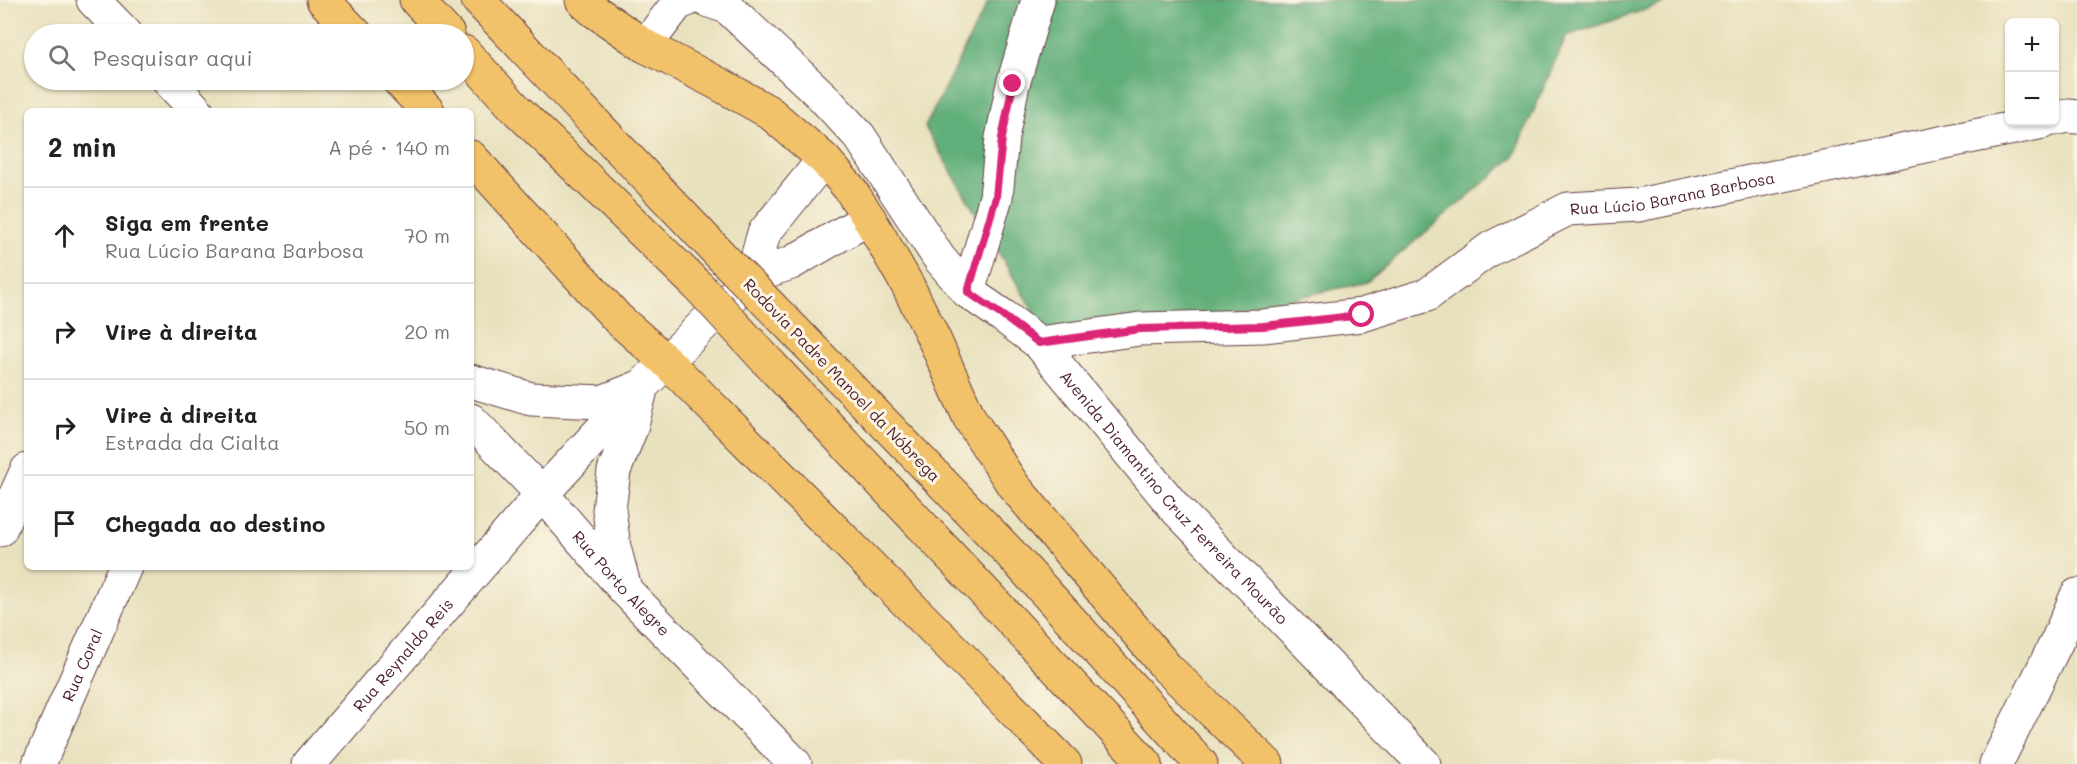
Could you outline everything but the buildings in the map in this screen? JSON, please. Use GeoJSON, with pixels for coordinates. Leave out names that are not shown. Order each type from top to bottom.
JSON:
{"type":"FeatureCollection","features":[{"type":"Feature","properties":{"kind":"highway"},"geometry":{"type":"LineString","coordinates":[[323,0],[346,24]]}},
{"type":"Feature","properties":{"kind":"highway"},"geometry":{"type":"LineString","coordinates":[[416,0],[438,24]]}},
{"type":"Feature","properties":{"kind":"highway","name":"Rodovia Padre Manoel da Nóbrega"},"geometry":{"type":"LineString","coordinates":[[478,0],[1010,553],[1201,764]]}},
{"type":"Feature","properties":{"kind":"highway"},"geometry":{"type":"LineString","coordinates":[[582,0],[645,46],[769,112],[824,159],[850,189],[869,218],[908,286],[970,419],[1013,485],[1167,668],[1268,764]]}},
{"type":"Feature","properties":{"kind":"highway"},"geometry":{"type":"LineString","coordinates":[[474,63],[517,110],[699,288],[1146,764]]}},
{"type":"Feature","properties":{"kind":"highway"},"geometry":{"type":"LineString","coordinates":[[408,90],[425,108]]}},
{"type":"Feature","properties":{"kind":"highway"},"geometry":{"type":"LineString","coordinates":[[474,160],[618,319],[667,362],[1065,764]]}},
{"type":"Feature","properties":{"kind":"street"},"geometry":{"type":"LineString","coordinates":[[93,0],[116,24]]}},
{"type":"Feature","properties":{"kind":"street"},"geometry":{"type":"LineString","coordinates":[[645,46],[678,3],[687,0]]}},
{"type":"Feature","properties":{"kind":"street","name":"Avenida Diamantino Cruz Ferreira Mourão"},"geometry":{"type":"LineString","coordinates":[[706,0],[727,7],[822,96],[860,137],[939,258],[968,292],[1039,343],[1176,509],[1424,764]]}},
{"type":"Feature","properties":{"kind":"street"},"geometry":{"type":"LineString","coordinates":[[968,292],[996,197],[1002,138],[1013,84],[1038,0]]}},
{"type":"Feature","properties":{"kind":"street"},"geometry":{"type":"LineString","coordinates":[[176,90],[191,108]]}},
{"type":"Feature","properties":{"kind":"street"},"geometry":{"type":"LineString","coordinates":[[2059,118],[2077,117]]}},
{"type":"Feature","properties":{"kind":"street","name":"Rua Lúcio Barana Barbosa"},"geometry":{"type":"LineString","coordinates":[[1039,343],[1140,329],[1263,326],[1362,315],[1427,296],[1491,248],[1568,209],[1638,205],[2023,126]]}},
{"type":"Feature","properties":{"kind":"street"},"geometry":{"type":"LineString","coordinates":[[739,269],[824,159]]}},
{"type":"Feature","properties":{"kind":"street"},"geometry":{"type":"LineString","coordinates":[[739,269],[791,263],[869,218]]}},
{"type":"Feature","properties":{"kind":"street","name":"Rua Reynaldo Reis"},"geometry":{"type":"LineString","coordinates":[[309,764],[542,494],[667,362],[739,269]]}},
{"type":"Feature","properties":{"kind":"street"},"geometry":{"type":"LineString","coordinates":[[474,382],[531,399],[590,402],[602,402],[642,386]]}},
{"type":"Feature","properties":{"kind":"street"},"geometry":{"type":"LineString","coordinates":[[625,590],[614,547],[609,510],[614,471],[631,428],[642,386]]}},
{"type":"Feature","properties":{"kind":"street","name":"Rua Porto Alegre"},"geometry":{"type":"LineString","coordinates":[[474,423],[542,494],[625,590],[776,757]]}},
{"type":"Feature","properties":{"kind":"street"},"geometry":{"type":"LineString","coordinates":[[0,530],[24,477]]}},
{"type":"Feature","properties":{"kind":"street","name":"Rua Coral"},"geometry":{"type":"LineString","coordinates":[[39,764],[124,570]]}},
{"type":"Feature","properties":{"kind":"street"},"geometry":{"type":"LineString","coordinates":[[1996,764],[2068,647],[2077,595]]}},
{"type":"Feature","properties":{"kind":"green space"},"geometry":{"type":"Polygon","coordinates":[[[989,0],[1674,0],[1566,36],[1514,157],[1367,282],[1056,350],[925,127],[989,0]]]}},
{"type":"Feature","properties":{"kind":"route"},"geometry":{"type":"LineString","coordinates":[[1013,84],[1002,138],[996,197],[968,292],[1039,343],[1140,329],[1263,326],[1362,315]]}}]}
